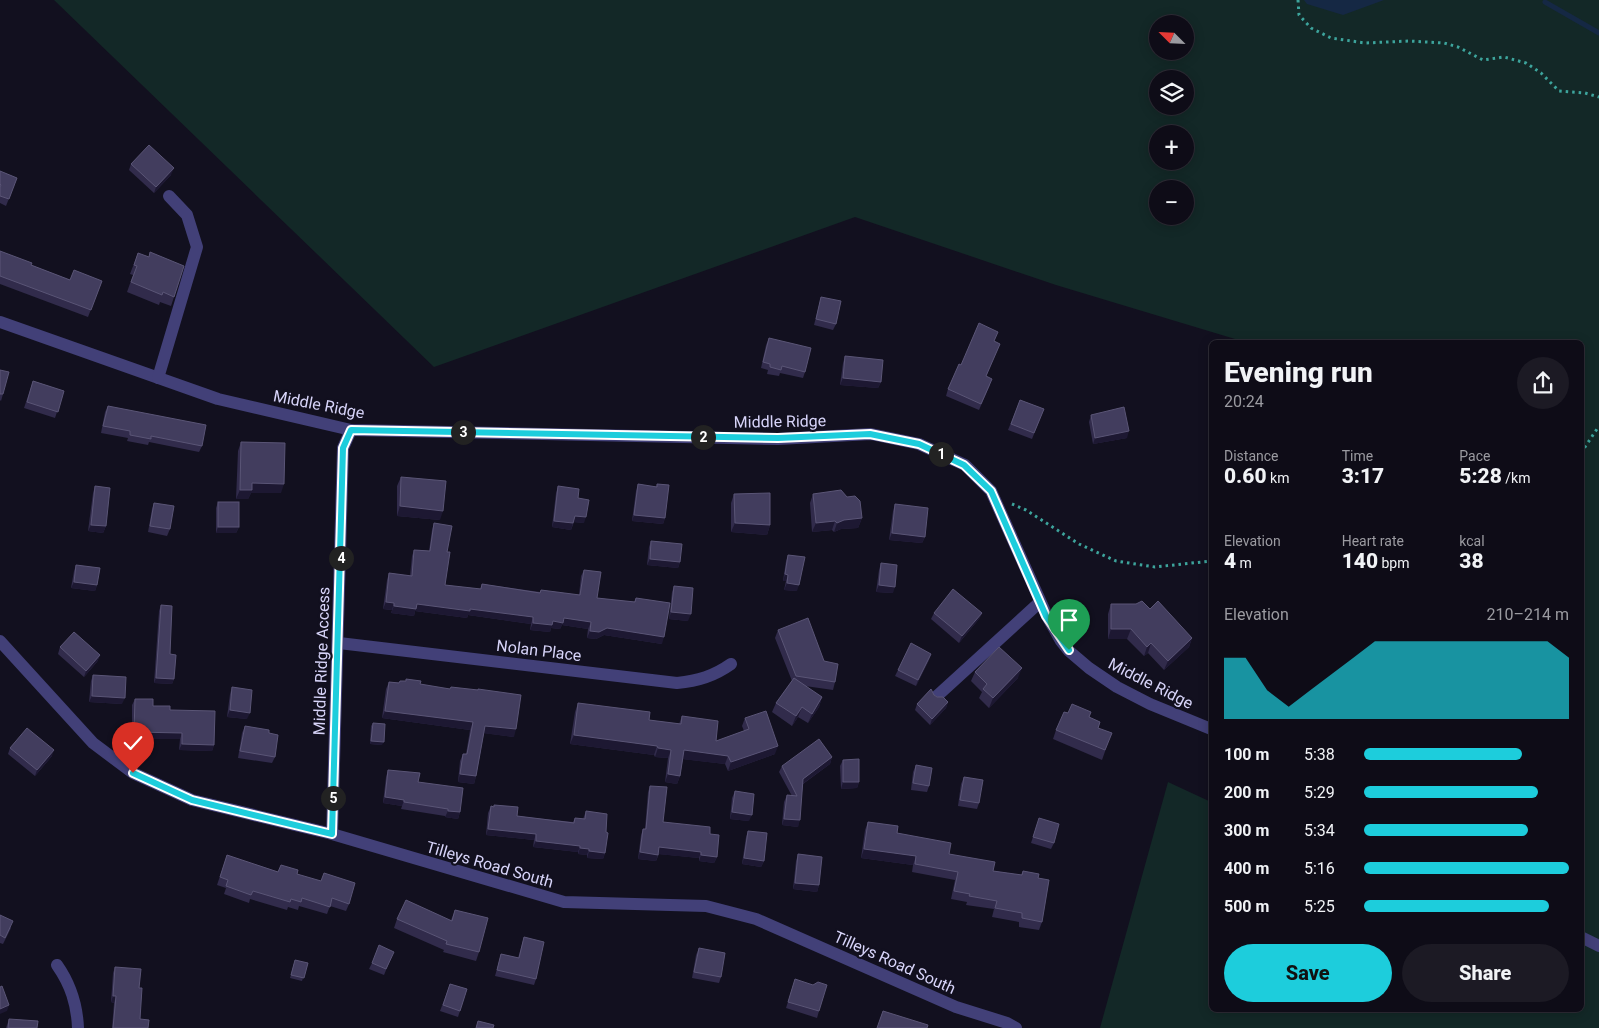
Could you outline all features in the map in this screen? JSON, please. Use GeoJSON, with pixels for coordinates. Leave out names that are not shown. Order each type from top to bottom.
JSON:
{"type":"FeatureCollection","features":[{"type":"Feature","properties":{"kind":"street"},"geometry":{"type":"LineString","coordinates":[[158,378],[196,247],[187,215],[169,196]]}},
{"type":"Feature","properties":{"kind":"street","name":"Middle Ridge"},"geometry":{"type":"LineString","coordinates":[[0,322],[218,398],[351,430],[778,438],[870,434],[919,444],[964,465],[993,495],[1040,602],[1061,641],[1069,650],[1089,668],[1133,695],[1209,728]]}},
{"type":"Feature","properties":{"kind":"street","name":"Middle Ridge Access"},"geometry":{"type":"LineString","coordinates":[[332,834],[343,448],[351,430]]}},
{"type":"Feature","properties":{"kind":"street"},"geometry":{"type":"LineString","coordinates":[[937,696],[1040,602]]}},
{"type":"Feature","properties":{"kind":"street","name":"Tilleys Road South"},"geometry":{"type":"LineString","coordinates":[[0,641],[93,743],[133,773],[192,800],[332,834],[564,902],[706,906],[756,919],[956,1007],[1007,1023],[1016,1028]]}},
{"type":"Feature","properties":{"kind":"street","name":"Nolan Place"},"geometry":{"type":"LineString","coordinates":[[338,642],[677,683],[710,677],[731,664]]}},
{"type":"Feature","properties":{"kind":"street"},"geometry":{"type":"LineString","coordinates":[[1584,938],[1599,946]]}},
{"type":"Feature","properties":{"kind":"street"},"geometry":{"type":"LineString","coordinates":[[57,966],[74,995],[78,1028]]}},
{"type":"Feature","properties":{"kind":"path"},"geometry":{"type":"LineString","coordinates":[[1298,0],[1299,15],[1311,28],[1331,38],[1365,43],[1410,41],[1444,43],[1458,47],[1483,60],[1504,57],[1526,63],[1541,73],[1559,91],[1585,93],[1599,97]]}},
{"type":"Feature","properties":{"kind":"path"},"geometry":{"type":"LineString","coordinates":[[1584,448],[1599,426]]}},
{"type":"Feature","properties":{"kind":"path"},"geometry":{"type":"LineString","coordinates":[[993,495],[1026,510],[1080,544],[1116,561],[1155,567],[1209,560]]}},
{"type":"Feature","properties":{"kind":"green space"},"geometry":{"type":"Polygon","coordinates":[[[54,0],[1599,0],[1599,1028],[1100,1028],[1168,782],[1209,801],[1209,1012],[1584,1012],[1584,340],[1238,340],[1056,285],[855,217],[434,367],[54,0]]]}},
{"type":"Feature","properties":{"kind":"water"},"geometry":{"type":"Polygon","coordinates":[[[1304,0],[1384,0],[1343,15],[1307,4],[1304,0]]]}},
{"type":"Feature","properties":{"kind":"building"},"geometry":{"type":"Polygon","coordinates":[[[149,145],[174,168],[156,187],[131,164],[149,145]]]}},
{"type":"Feature","properties":{"kind":"building"},"geometry":{"type":"Polygon","coordinates":[[[0,171],[17,178],[9,199],[0,196],[0,171]]]}},
{"type":"Feature","properties":{"kind":"building"},"geometry":{"type":"Polygon","coordinates":[[[0,251],[70,280],[74,270],[102,281],[91,310],[0,276],[0,251]]]}},
{"type":"Feature","properties":{"kind":"building"},"geometry":{"type":"Polygon","coordinates":[[[150,252],[184,266],[174,297],[163,292],[162,295],[131,282],[137,266],[134,265],[138,253],[149,257],[150,252]]]}},
{"type":"Feature","properties":{"kind":"building"},"geometry":{"type":"Polygon","coordinates":[[[821,297],[841,301],[836,324],[816,319],[821,297]]]}},
{"type":"Feature","properties":{"kind":"building"},"geometry":{"type":"Polygon","coordinates":[[[979,323],[998,332],[994,341],[1000,344],[986,376],[992,379],[981,404],[948,389],[959,364],[961,365],[979,323]]]}},
{"type":"Feature","properties":{"kind":"building"},"geometry":{"type":"Polygon","coordinates":[[[769,338],[811,348],[805,372],[782,366],[781,370],[770,367],[770,364],[763,362],[769,338]]]}},
{"type":"Feature","properties":{"kind":"building"},"geometry":{"type":"Polygon","coordinates":[[[845,356],[883,360],[881,382],[843,378],[845,356]]]}},
{"type":"Feature","properties":{"kind":"building"},"geometry":{"type":"Polygon","coordinates":[[[0,370],[9,372],[3,394],[0,394],[0,370]]]}},
{"type":"Feature","properties":{"kind":"building"},"geometry":{"type":"Polygon","coordinates":[[[33,381],[64,391],[58,412],[27,402],[33,381]]]}},
{"type":"Feature","properties":{"kind":"building"},"geometry":{"type":"Polygon","coordinates":[[[1020,400],[1044,409],[1034,433],[1011,424],[1020,400]]]}},
{"type":"Feature","properties":{"kind":"building"},"geometry":{"type":"Polygon","coordinates":[[[108,406],[206,425],[202,446],[151,436],[151,439],[130,435],[130,431],[103,426],[108,406]]]}},
{"type":"Feature","properties":{"kind":"building"},"geometry":{"type":"Polygon","coordinates":[[[1124,407],[1129,431],[1095,438],[1091,415],[1124,407]]]}},
{"type":"Feature","properties":{"kind":"building"},"geometry":{"type":"Polygon","coordinates":[[[241,442],[285,443],[284,484],[252,483],[252,490],[240,490],[241,442]]]}},
{"type":"Feature","properties":{"kind":"building"},"geometry":{"type":"Polygon","coordinates":[[[401,477],[446,481],[443,511],[400,506],[401,477]]]}},
{"type":"Feature","properties":{"kind":"building"},"geometry":{"type":"Polygon","coordinates":[[[638,484],[657,487],[657,484],[669,485],[665,518],[634,515],[638,484]]]}},
{"type":"Feature","properties":{"kind":"building"},"geometry":{"type":"Polygon","coordinates":[[[95,486],[110,488],[106,526],[91,525],[95,486]]]}},
{"type":"Feature","properties":{"kind":"building"},"geometry":{"type":"Polygon","coordinates":[[[558,486],[579,489],[578,498],[589,500],[586,517],[575,516],[573,523],[554,521],[558,486]]]}},
{"type":"Feature","properties":{"kind":"building"},"geometry":{"type":"Polygon","coordinates":[[[841,490],[847,497],[855,496],[860,501],[862,518],[844,520],[837,523],[835,521],[816,523],[813,494],[841,490]]]}},
{"type":"Feature","properties":{"kind":"building"},"geometry":{"type":"Polygon","coordinates":[[[770,493],[770,525],[735,523],[734,494],[770,493]]]}},
{"type":"Feature","properties":{"kind":"building"},"geometry":{"type":"Polygon","coordinates":[[[218,502],[239,502],[239,527],[218,527],[218,502]]]}},
{"type":"Feature","properties":{"kind":"building"},"geometry":{"type":"Polygon","coordinates":[[[154,503],[174,506],[170,529],[150,526],[154,503]]]}},
{"type":"Feature","properties":{"kind":"building"},"geometry":{"type":"Polygon","coordinates":[[[895,504],[928,508],[925,537],[892,533],[895,504]]]}},
{"type":"Feature","properties":{"kind":"building"},"geometry":{"type":"Polygon","coordinates":[[[434,523],[452,526],[447,552],[450,552],[445,585],[481,589],[482,584],[540,593],[541,590],[580,595],[584,570],[601,572],[597,598],[635,602],[636,598],[670,603],[664,637],[607,628],[599,632],[590,631],[591,622],[564,618],[563,623],[553,621],[552,625],[533,623],[533,617],[417,604],[416,609],[394,606],[394,603],[386,602],[389,573],[412,576],[414,550],[430,551],[434,523]]]}},
{"type":"Feature","properties":{"kind":"building"},"geometry":{"type":"Polygon","coordinates":[[[651,541],[682,544],[680,562],[650,559],[651,541]]]}},
{"type":"Feature","properties":{"kind":"building"},"geometry":{"type":"Polygon","coordinates":[[[788,555],[805,557],[799,585],[787,583],[788,575],[785,574],[788,555]]]}},
{"type":"Feature","properties":{"kind":"building"},"geometry":{"type":"Polygon","coordinates":[[[881,563],[897,565],[895,587],[879,585],[881,563]]]}},
{"type":"Feature","properties":{"kind":"building"},"geometry":{"type":"Polygon","coordinates":[[[76,565],[100,568],[97,585],[74,582],[76,565]]]}},
{"type":"Feature","properties":{"kind":"building"},"geometry":{"type":"Polygon","coordinates":[[[674,586],[693,588],[691,614],[671,612],[674,586]]]}},
{"type":"Feature","properties":{"kind":"building"},"geometry":{"type":"Polygon","coordinates":[[[953,589],[982,613],[962,636],[934,613],[953,589]]]}},
{"type":"Feature","properties":{"kind":"building"},"geometry":{"type":"Polygon","coordinates":[[[1142,601],[1150,609],[1158,601],[1192,638],[1168,661],[1151,643],[1147,647],[1131,629],[1111,629],[1111,604],[1136,604],[1142,601]]]}},
{"type":"Feature","properties":{"kind":"building"},"geometry":{"type":"Polygon","coordinates":[[[161,605],[172,606],[170,654],[176,655],[174,679],[156,678],[161,605]]]}},
{"type":"Feature","properties":{"kind":"building"},"geometry":{"type":"Polygon","coordinates":[[[808,618],[824,661],[838,664],[835,682],[796,676],[778,630],[808,618]]]}},
{"type":"Feature","properties":{"kind":"building"},"geometry":{"type":"Polygon","coordinates":[[[74,632],[100,655],[86,671],[60,647],[74,632]]]}},
{"type":"Feature","properties":{"kind":"building"},"geometry":{"type":"Polygon","coordinates":[[[911,643],[931,654],[918,680],[898,670],[911,643]]]}},
{"type":"Feature","properties":{"kind":"building"},"geometry":{"type":"Polygon","coordinates":[[[999,647],[1022,668],[993,698],[983,689],[987,684],[975,672],[999,647]]]}},
{"type":"Feature","properties":{"kind":"building"},"geometry":{"type":"Polygon","coordinates":[[[93,675],[126,677],[125,698],[92,696],[93,675]]]}},
{"type":"Feature","properties":{"kind":"building"},"geometry":{"type":"Polygon","coordinates":[[[794,678],[822,697],[812,714],[802,707],[796,716],[776,703],[794,678]]]}},
{"type":"Feature","properties":{"kind":"building"},"geometry":{"type":"Polygon","coordinates":[[[406,679],[421,681],[420,684],[450,689],[451,687],[478,689],[521,695],[516,729],[485,726],[476,776],[460,774],[463,754],[467,754],[473,722],[385,711],[389,682],[399,683],[400,681],[406,681],[406,679]]]}},
{"type":"Feature","properties":{"kind":"building"},"geometry":{"type":"Polygon","coordinates":[[[232,687],[252,690],[250,713],[230,710],[232,687]]]}},
{"type":"Feature","properties":{"kind":"building"},"geometry":{"type":"Polygon","coordinates":[[[931,689],[934,695],[943,697],[948,702],[932,719],[917,704],[931,689]]]}},
{"type":"Feature","properties":{"kind":"building"},"geometry":{"type":"Polygon","coordinates":[[[135,699],[153,699],[153,706],[170,706],[170,710],[215,711],[214,745],[182,744],[182,733],[134,732],[135,699]]]}},
{"type":"Feature","properties":{"kind":"building"},"geometry":{"type":"Polygon","coordinates":[[[578,703],[650,712],[649,720],[681,724],[682,716],[718,721],[716,741],[749,729],[745,718],[766,711],[778,746],[731,762],[728,756],[684,750],[680,776],[668,774],[671,750],[658,748],[657,746],[574,735],[578,703]]]}},
{"type":"Feature","properties":{"kind":"building"},"geometry":{"type":"Polygon","coordinates":[[[1072,704],[1091,712],[1089,717],[1100,722],[1098,728],[1112,733],[1105,750],[1056,730],[1064,712],[1068,713],[1072,704]]]}},
{"type":"Feature","properties":{"kind":"building"},"geometry":{"type":"Polygon","coordinates":[[[373,723],[385,724],[384,742],[371,741],[373,723]]]}},
{"type":"Feature","properties":{"kind":"building"},"geometry":{"type":"Polygon","coordinates":[[[245,726],[269,730],[269,733],[278,735],[275,757],[240,751],[245,726]]]}},
{"type":"Feature","properties":{"kind":"building"},"geometry":{"type":"Polygon","coordinates":[[[27,728],[54,750],[37,770],[10,748],[27,728]]]}},
{"type":"Feature","properties":{"kind":"building"},"geometry":{"type":"Polygon","coordinates":[[[819,739],[832,757],[803,779],[800,820],[784,819],[787,795],[797,796],[782,766],[819,739]]]}},
{"type":"Feature","properties":{"kind":"building"},"geometry":{"type":"Polygon","coordinates":[[[859,759],[859,782],[843,782],[843,760],[859,759]]]}},
{"type":"Feature","properties":{"kind":"building"},"geometry":{"type":"Polygon","coordinates":[[[916,765],[932,768],[929,786],[913,783],[916,765]]]}},
{"type":"Feature","properties":{"kind":"building"},"geometry":{"type":"Polygon","coordinates":[[[388,770],[420,773],[418,782],[463,788],[460,812],[385,797],[388,770]]]}},
{"type":"Feature","properties":{"kind":"building"},"geometry":{"type":"Polygon","coordinates":[[[964,777],[983,780],[979,803],[960,800],[964,777]]]}},
{"type":"Feature","properties":{"kind":"building"},"geometry":{"type":"Polygon","coordinates":[[[650,786],[667,787],[663,822],[710,827],[710,834],[719,835],[717,857],[701,855],[701,852],[659,847],[658,855],[640,852],[643,829],[646,829],[650,786]]]}},
{"type":"Feature","properties":{"kind":"building"},"geometry":{"type":"Polygon","coordinates":[[[735,791],[754,794],[752,815],[732,812],[735,791]]]}},
{"type":"Feature","properties":{"kind":"building"},"geometry":{"type":"Polygon","coordinates":[[[494,805],[518,807],[517,816],[574,823],[575,818],[585,819],[586,811],[607,814],[606,832],[608,833],[605,853],[589,851],[589,849],[580,848],[580,846],[536,841],[536,834],[488,829],[491,806],[494,807],[494,805]]]}},
{"type":"Feature","properties":{"kind":"building"},"geometry":{"type":"Polygon","coordinates":[[[1039,818],[1059,824],[1054,843],[1033,837],[1039,818]]]}},
{"type":"Feature","properties":{"kind":"building"},"geometry":{"type":"Polygon","coordinates":[[[868,822],[898,826],[897,833],[951,843],[949,854],[995,862],[993,871],[1022,875],[1023,871],[1039,874],[1038,878],[1049,880],[1042,922],[1022,918],[1022,913],[995,908],[997,901],[954,891],[958,872],[915,864],[916,856],[864,849],[868,822]]]}},
{"type":"Feature","properties":{"kind":"building"},"geometry":{"type":"Polygon","coordinates":[[[748,831],[767,833],[764,861],[744,858],[748,831]]]}},
{"type":"Feature","properties":{"kind":"building"},"geometry":{"type":"Polygon","coordinates":[[[798,854],[822,857],[819,885],[795,883],[798,854]]]}},
{"type":"Feature","properties":{"kind":"building"},"geometry":{"type":"Polygon","coordinates":[[[227,855],[278,872],[281,865],[298,870],[297,874],[321,881],[324,873],[355,883],[349,904],[332,898],[330,907],[302,898],[301,902],[291,899],[290,902],[253,891],[251,895],[226,886],[228,880],[220,877],[227,855]]]}},
{"type":"Feature","properties":{"kind":"building"},"geometry":{"type":"Polygon","coordinates":[[[406,900],[452,921],[455,910],[488,918],[479,952],[446,944],[447,941],[397,919],[406,900]]]}},
{"type":"Feature","properties":{"kind":"building"},"geometry":{"type":"Polygon","coordinates":[[[0,915],[13,921],[5,938],[0,935],[0,915]]]}},
{"type":"Feature","properties":{"kind":"building"},"geometry":{"type":"Polygon","coordinates":[[[524,937],[544,942],[536,979],[497,970],[501,954],[519,958],[524,937]]]}},
{"type":"Feature","properties":{"kind":"building"},"geometry":{"type":"Polygon","coordinates":[[[379,945],[394,952],[386,969],[372,963],[379,945]]]}},
{"type":"Feature","properties":{"kind":"building"},"geometry":{"type":"Polygon","coordinates":[[[699,948],[725,953],[721,977],[694,972],[699,948]]]}},
{"type":"Feature","properties":{"kind":"building"},"geometry":{"type":"Polygon","coordinates":[[[295,960],[308,963],[304,978],[291,975],[295,960]]]}},
{"type":"Feature","properties":{"kind":"building"},"geometry":{"type":"Polygon","coordinates":[[[115,967],[141,969],[139,988],[142,988],[140,1019],[149,1020],[148,1028],[113,1028],[116,996],[113,996],[115,967]]]}},
{"type":"Feature","properties":{"kind":"building"},"geometry":{"type":"Polygon","coordinates":[[[795,979],[813,985],[818,982],[827,985],[819,1011],[788,1002],[795,979]]]}},
{"type":"Feature","properties":{"kind":"building"},"geometry":{"type":"Polygon","coordinates":[[[450,984],[467,989],[460,1011],[443,1005],[450,984]]]}},
{"type":"Feature","properties":{"kind":"building"},"geometry":{"type":"Polygon","coordinates":[[[2,986],[9,1005],[0,1009],[0,987],[2,986]]]}},
{"type":"Feature","properties":{"kind":"building"},"geometry":{"type":"Polygon","coordinates":[[[883,1011],[928,1025],[927,1028],[877,1028],[883,1011]]]}},
{"type":"Feature","properties":{"kind":"building"},"geometry":{"type":"Polygon","coordinates":[[[9,1019],[38,1021],[37,1028],[8,1028],[9,1019]]]}},
{"type":"Feature","properties":{"kind":"building"},"geometry":{"type":"Polygon","coordinates":[[[478,1021],[494,1025],[493,1028],[476,1028],[478,1021]]]}},
{"type":"Feature","properties":{"kind":"waterway"},"geometry":{"type":"LineString","coordinates":[[1545,2],[1599,33]]}},
{"type":"Feature","properties":{"kind":"route"},"geometry":{"type":"LineString","coordinates":[[133,773],[192,800],[332,834],[343,448],[351,430],[778,438],[870,434],[919,444],[964,465],[991,491],[1046,616],[1061,641],[1069,650]]}}]}
